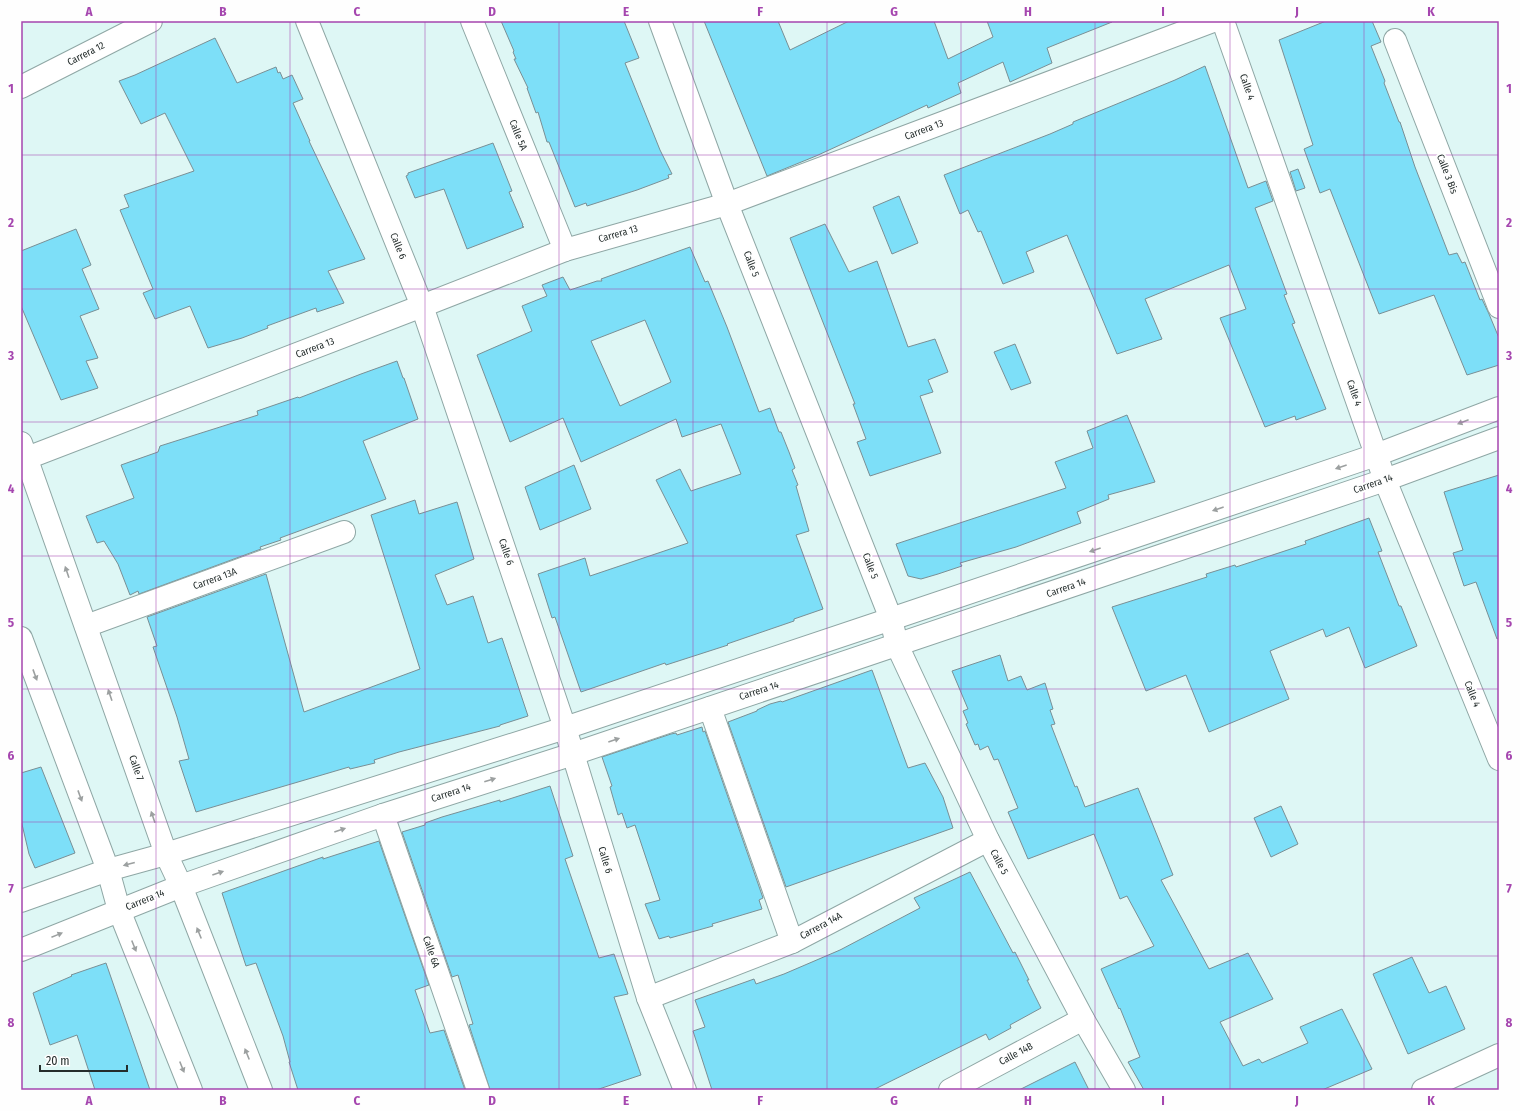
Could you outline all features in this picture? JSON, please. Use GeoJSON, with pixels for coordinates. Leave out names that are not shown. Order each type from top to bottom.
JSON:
{"type":"FeatureCollection","features":[{"type":"Feature","properties":{"kind":"street","name":"Carrera 12"},"geometry":{"type":"LineString","coordinates":[[21,87],[151,21]]}},
{"type":"Feature","properties":{"kind":"street","name":"Calle 6"},"geometry":{"type":"LineString","coordinates":[[307,21],[422,306],[565,728],[648,998],[684,1090]]}},
{"type":"Feature","properties":{"kind":"street","name":"Calle 5A"},"geometry":{"type":"LineString","coordinates":[[472,21],[565,250]]}},
{"type":"Feature","properties":{"kind":"street","name":"Calle 5"},"geometry":{"type":"LineString","coordinates":[[660,21],[727,204],[891,619],[897,645],[988,840],[1083,1019],[1124,1090]]}},
{"type":"Feature","properties":{"kind":"street","name":"Carrera 13"},"geometry":{"type":"LineString","coordinates":[[24,450],[422,306],[565,250],[727,204],[1213,21]]}},
{"type":"Feature","properties":{"kind":"street","name":"Calle 4"},"geometry":{"type":"LineString","coordinates":[[1224,21],[1385,480],[1499,760]]}},
{"type":"Feature","properties":{"kind":"street","name":"Calle 3 Bis"},"geometry":{"type":"LineString","coordinates":[[1395,40],[1499,307]]}},
{"type":"Feature","properties":{"kind":"street"},"geometry":{"type":"LineString","coordinates":[[21,900],[108,870],[166,854],[565,728],[1376,455],[1499,408]]}},
{"type":"Feature","properties":{"kind":"street","name":"Carrera 14"},"geometry":{"type":"LineString","coordinates":[[21,950],[181,886],[384,815],[573,754],[1385,480],[1499,438]]}},
{"type":"Feature","properties":{"kind":"street","name":"Calle 7"},"geometry":{"type":"LineString","coordinates":[[24,450],[166,854],[181,886],[261,1090]]}},
{"type":"Feature","properties":{"kind":"street","name":"Carrera 13A"},"geometry":{"type":"LineString","coordinates":[[86,626],[344,532]]}},
{"type":"Feature","properties":{"kind":"street"},"geometry":{"type":"LineString","coordinates":[[21,638],[108,870],[119,910],[191,1090]]}},
{"type":"Feature","properties":{"kind":"street"},"geometry":{"type":"LineString","coordinates":[[710,708],[792,942]]}},
{"type":"Feature","properties":{"kind":"street","name":"Calle 6A"},"geometry":{"type":"LineString","coordinates":[[384,815],[478,1090]]}},
{"type":"Feature","properties":{"kind":"street","name":"Carrera 14A"},"geometry":{"type":"LineString","coordinates":[[648,998],[792,942],[988,840]]}},
{"type":"Feature","properties":{"kind":"street","name":"Calle 14B"},"geometry":{"type":"LineString","coordinates":[[950,1090],[1083,1019]]}},
{"type":"Feature","properties":{"kind":"street"},"geometry":{"type":"LineString","coordinates":[[1423,1090],[1460,1082],[1499,1055]]}},
{"type":"Feature","properties":{"kind":"building"},"geometry":{"type":"Polygon","coordinates":[[[501,21],[624,21],[639,58],[625,63],[660,150],[672,174],[668,175],[669,178],[587,206],[586,203],[575,207],[549,142],[547,142],[538,112],[536,113],[528,88],[514,59],[516,59],[513,52],[514,51],[501,21]]]}},
{"type":"Feature","properties":{"kind":"building"},"geometry":{"type":"Polygon","coordinates":[[[704,21],[778,21],[790,50],[849,21],[934,21],[948,59],[993,37],[987,21],[1112,22],[1047,48],[1052,63],[1010,82],[1003,62],[958,83],[961,93],[928,108],[927,105],[816,156],[767,176],[704,21]]]}},
{"type":"Feature","properties":{"kind":"building"},"geometry":{"type":"Polygon","coordinates":[[[1326,21],[1372,21],[1381,42],[1371,46],[1400,122],[1415,167],[1449,255],[1457,253],[1462,263],[1465,262],[1480,300],[1482,299],[1489,314],[1499,338],[1499,365],[1467,375],[1434,295],[1379,314],[1330,189],[1320,193],[1304,149],[1313,145],[1279,40],[1326,21]]]}},
{"type":"Feature","properties":{"kind":"building"},"geometry":{"type":"Polygon","coordinates":[[[215,38],[237,83],[276,67],[278,73],[280,72],[283,79],[292,75],[303,99],[293,103],[309,141],[365,259],[328,271],[344,303],[317,312],[316,308],[267,326],[268,328],[242,338],[208,348],[190,306],[155,319],[143,293],[153,289],[120,210],[129,207],[124,195],[194,171],[165,113],[141,124],[119,81],[215,38]]]}},
{"type":"Feature","properties":{"kind":"building"},"geometry":{"type":"Polygon","coordinates":[[[1205,66],[1248,188],[1266,181],[1273,201],[1255,208],[1287,294],[1284,295],[1295,323],[1292,324],[1326,409],[1296,420],[1295,416],[1265,427],[1220,318],[1246,309],[1229,265],[1145,299],[1162,339],[1117,354],[1067,235],[1026,252],[1034,272],[1003,284],[981,231],[978,232],[968,210],[960,214],[944,175],[1050,134],[1073,124],[1073,122],[1205,66]]]}},
{"type":"Feature","properties":{"kind":"building"},"geometry":{"type":"Polygon","coordinates":[[[493,143],[512,191],[509,192],[523,225],[522,226],[524,227],[467,249],[444,189],[415,198],[406,176],[408,173],[493,143]]]}},
{"type":"Feature","properties":{"kind":"building"},"geometry":{"type":"Polygon","coordinates":[[[1298,169],[1305,188],[1296,191],[1290,172],[1298,169]]]}},
{"type":"Feature","properties":{"kind":"building"},"geometry":{"type":"Polygon","coordinates":[[[899,196],[918,243],[892,254],[873,207],[899,196]]]}},
{"type":"Feature","properties":{"kind":"building"},"geometry":{"type":"Polygon","coordinates":[[[825,224],[849,272],[877,261],[908,347],[935,339],[948,372],[928,380],[933,392],[920,396],[941,453],[870,476],[857,442],[866,439],[853,404],[855,404],[790,238],[825,224]]]}},
{"type":"Feature","properties":{"kind":"building"},"geometry":{"type":"Polygon","coordinates":[[[76,229],[91,265],[82,269],[99,309],[80,316],[98,358],[86,361],[98,388],[61,400],[21,306],[21,251],[76,229]]]}},
{"type":"Feature","properties":{"kind":"building"},"geometry":{"type":"Polygon","coordinates":[[[690,247],[705,282],[708,281],[759,412],[770,408],[795,468],[792,470],[798,485],[796,486],[809,531],[796,535],[823,609],[794,619],[794,621],[727,644],[728,645],[666,665],[665,663],[581,692],[555,617],[552,618],[538,574],[585,558],[590,576],[688,543],[656,480],[680,469],[691,491],[741,474],[721,424],[682,437],[676,419],[581,462],[563,418],[510,442],[477,355],[532,331],[522,306],[547,296],[542,285],[563,277],[570,290],[597,281],[602,281],[601,279],[690,247]],[[645,320],[591,341],[620,406],[671,382],[645,320]]]}},
{"type":"Feature","properties":{"kind":"building"},"geometry":{"type":"Polygon","coordinates":[[[1015,344],[1031,383],[1011,390],[994,352],[1015,344]]]}},
{"type":"Feature","properties":{"kind":"building"},"geometry":{"type":"Polygon","coordinates":[[[397,361],[418,419],[363,441],[386,499],[280,538],[281,540],[260,547],[261,549],[139,594],[138,591],[130,595],[118,564],[104,541],[97,543],[86,516],[134,498],[121,465],[158,452],[160,446],[258,415],[257,411],[298,397],[299,398],[397,361]]]}},
{"type":"Feature","properties":{"kind":"building"},"geometry":{"type":"Polygon","coordinates":[[[1127,415],[1155,482],[1108,495],[1109,499],[1077,512],[1081,523],[1016,547],[960,563],[962,566],[938,574],[921,579],[908,576],[896,544],[1066,488],[1055,462],[1093,448],[1087,431],[1127,415]]]}},
{"type":"Feature","properties":{"kind":"building"},"geometry":{"type":"Polygon","coordinates":[[[574,465],[591,509],[540,530],[525,487],[574,465]]]}},
{"type":"Feature","properties":{"kind":"building"},"geometry":{"type":"Polygon","coordinates":[[[1499,475],[1499,638],[1497,639],[1476,582],[1464,586],[1453,553],[1463,550],[1444,492],[1499,475]]]}},
{"type":"Feature","properties":{"kind":"building"},"geometry":{"type":"Polygon","coordinates":[[[415,500],[419,514],[457,502],[474,559],[435,575],[447,605],[473,596],[488,643],[502,638],[528,716],[500,726],[399,752],[374,760],[375,763],[350,769],[349,767],[196,812],[179,761],[189,759],[177,717],[153,647],[157,646],[147,617],[266,574],[304,712],[420,669],[371,515],[415,500]]]}},
{"type":"Feature","properties":{"kind":"building"},"geometry":{"type":"Polygon","coordinates":[[[1369,518],[1382,551],[1378,552],[1399,606],[1401,606],[1417,646],[1365,668],[1349,627],[1326,637],[1323,629],[1270,651],[1289,699],[1209,732],[1186,675],[1146,691],[1112,607],[1207,577],[1206,574],[1235,565],[1236,567],[1306,544],[1305,541],[1369,518]]]}},
{"type":"Feature","properties":{"kind":"building"},"geometry":{"type":"Polygon","coordinates":[[[1000,655],[1008,681],[1021,676],[1027,690],[1045,683],[1053,709],[1050,710],[1055,724],[1051,725],[1075,787],[1077,786],[1085,807],[1138,788],[1173,875],[1161,880],[1209,969],[1248,953],[1273,999],[1220,1022],[1243,1066],[1259,1059],[1262,1063],[1308,1043],[1300,1027],[1342,1009],[1372,1069],[1322,1090],[1144,1090],[1128,1062],[1140,1057],[1120,1008],[1119,1009],[1101,969],[1154,946],[1127,896],[1120,899],[1094,834],[1028,859],[1008,812],[1018,808],[998,759],[994,760],[988,746],[980,750],[978,744],[975,745],[966,724],[968,723],[963,711],[968,709],[952,671],[1000,655]]]}},
{"type":"Feature","properties":{"kind":"building"},"geometry":{"type":"Polygon","coordinates":[[[872,670],[908,768],[925,763],[943,797],[953,828],[786,887],[728,722],[757,711],[770,704],[782,702],[872,670]]]}},
{"type":"Feature","properties":{"kind":"building"},"geometry":{"type":"Polygon","coordinates":[[[702,727],[703,732],[705,731],[763,898],[759,900],[762,909],[712,924],[713,926],[670,938],[669,936],[659,939],[645,904],[660,900],[635,825],[627,828],[622,813],[618,815],[610,787],[612,786],[602,757],[671,734],[676,733],[677,735],[702,727]]]}},
{"type":"Feature","properties":{"kind":"building"},"geometry":{"type":"Polygon","coordinates":[[[41,767],[75,853],[35,868],[29,854],[21,820],[21,773],[41,767]]]}},
{"type":"Feature","properties":{"kind":"building"},"geometry":{"type":"Polygon","coordinates":[[[550,786],[573,856],[565,859],[599,958],[614,954],[628,994],[614,997],[641,1075],[596,1090],[490,1090],[469,1025],[473,1024],[458,975],[452,977],[402,832],[425,825],[425,823],[442,817],[500,800],[500,802],[550,786]]]}},
{"type":"Feature","properties":{"kind":"building"},"geometry":{"type":"Polygon","coordinates":[[[1281,806],[1298,844],[1271,857],[1254,818],[1281,806]]]}},
{"type":"Feature","properties":{"kind":"building"},"geometry":{"type":"Polygon","coordinates":[[[379,841],[429,985],[415,990],[430,1033],[444,1030],[465,1090],[298,1090],[283,1036],[256,963],[246,966],[222,893],[323,857],[323,859],[379,841]]]}},
{"type":"Feature","properties":{"kind":"building"},"geometry":{"type":"Polygon","coordinates":[[[970,872],[1013,953],[1015,952],[1041,1008],[1010,1025],[1011,1028],[989,1040],[986,1034],[873,1090],[712,1090],[693,1031],[705,1027],[695,1000],[754,979],[756,984],[784,974],[840,950],[920,908],[914,898],[970,872]]]}},
{"type":"Feature","properties":{"kind":"building"},"geometry":{"type":"Polygon","coordinates":[[[1412,957],[1429,993],[1446,986],[1465,1029],[1408,1054],[1373,974],[1412,957]]]}},
{"type":"Feature","properties":{"kind":"building"},"geometry":{"type":"Polygon","coordinates":[[[106,963],[150,1090],[95,1090],[77,1035],[50,1045],[33,993],[72,976],[71,975],[106,963]]]}},
{"type":"Feature","properties":{"kind":"building"},"geometry":{"type":"Polygon","coordinates":[[[1075,1062],[1089,1090],[1019,1090],[1075,1062]]]}}]}
